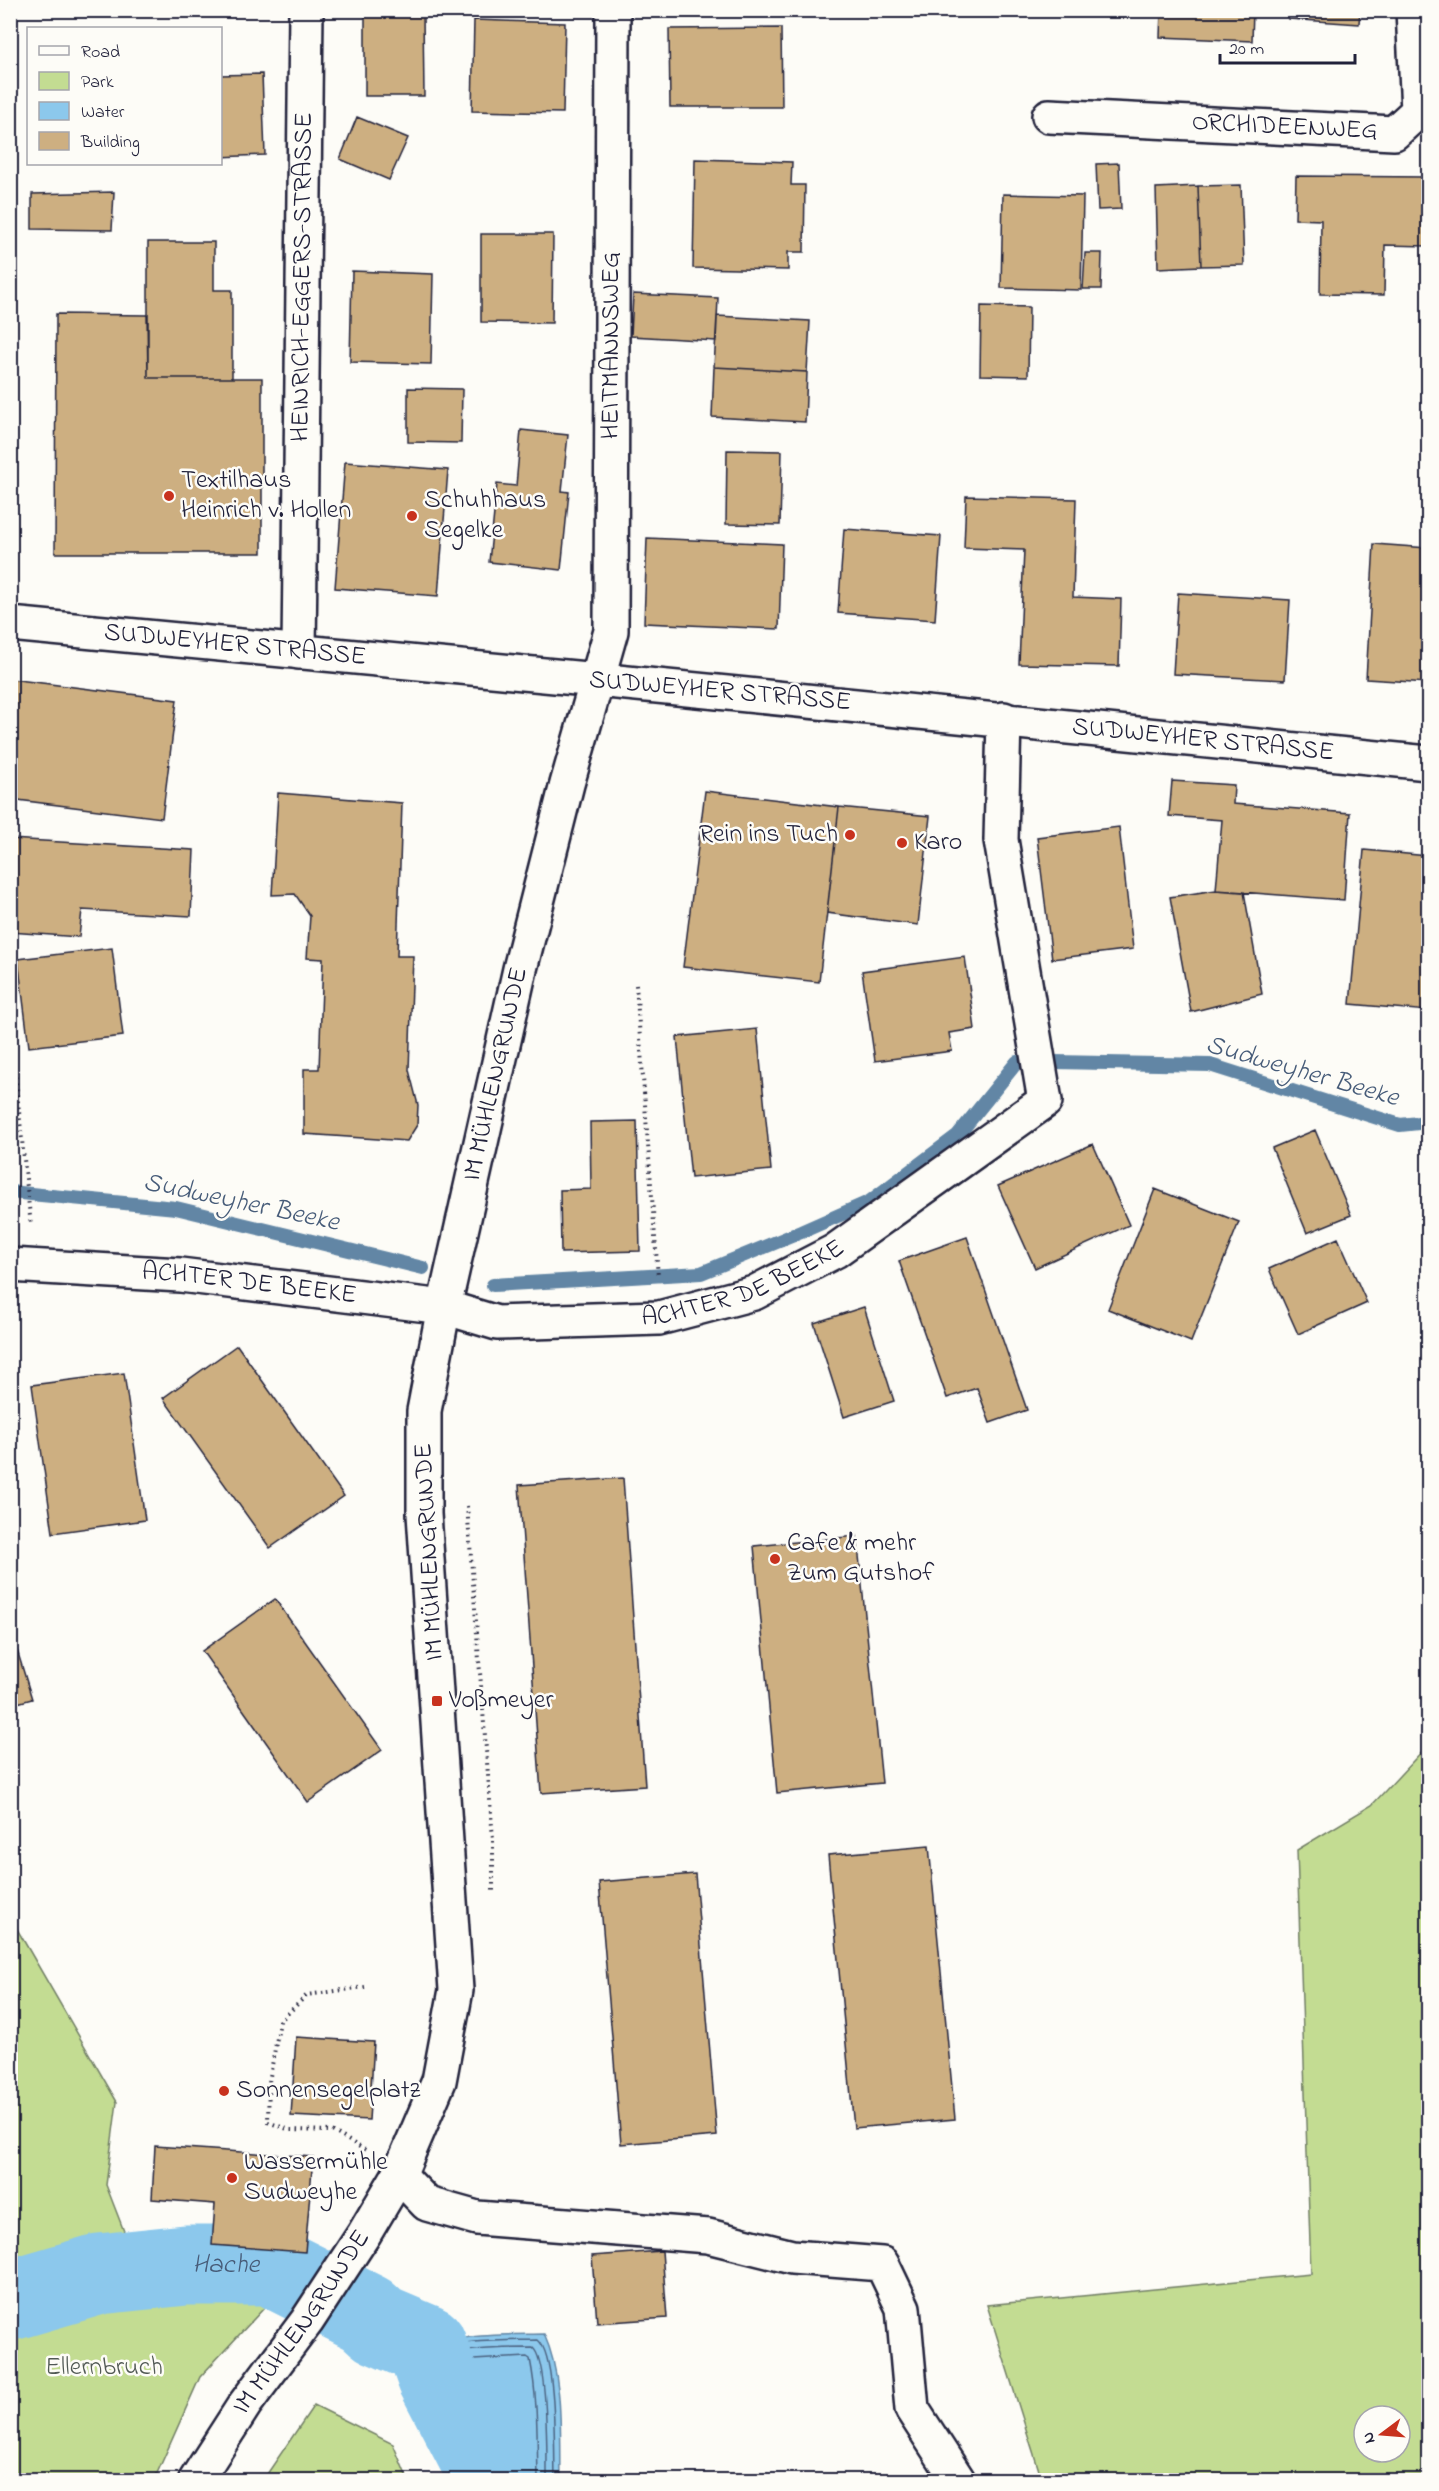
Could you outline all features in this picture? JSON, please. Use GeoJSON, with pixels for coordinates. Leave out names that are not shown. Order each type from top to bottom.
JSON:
{"type":"FeatureCollection","features":[{"type":"Feature","properties":{"kind":"street","name":"HEINRICH-EGGERS-STRASSE"},"geometry":{"type":"LineString","coordinates":[[299,652],[306,10]]}},
{"type":"Feature","properties":{"kind":"street","name":"HEITMANNSWEG"},"geometry":{"type":"LineString","coordinates":[[597,680],[611,631],[614,10]]}},
{"type":"Feature","properties":{"kind":"street","name":"ORCHIDEENWEG"},"geometry":{"type":"LineString","coordinates":[[1049,116],[1394,133],[1418,111],[1418,14]]}},
{"type":"Feature","properties":{"kind":"street","name":"SUDWEYHER STRASSE"},"geometry":{"type":"LineString","coordinates":[[10,624],[1004,719],[1428,763]]}},
{"type":"Feature","properties":{"kind":"street","name":"IM MÜHLENGRUNDE"},"geometry":{"type":"LineString","coordinates":[[196,2481],[245,2404],[337,2277],[399,2175],[439,2081],[456,1990],[424,1514],[424,1411],[444,1307],[520,969],[567,784],[597,680]]}},
{"type":"Feature","properties":{"kind":"street","name":"ACHTER DE BEEKE"},"geometry":{"type":"LineString","coordinates":[[10,1265],[180,1275],[444,1307],[496,1323],[659,1318],[754,1293],[835,1251],[1045,1101],[1001,840],[1004,719]]}},
{"type":"Feature","properties":{"kind":"street"},"geometry":{"type":"LineString","coordinates":[[399,2175],[427,2204],[477,2218],[708,2236],[792,2257],[882,2264],[903,2308],[912,2409],[958,2481]]}},
{"type":"Feature","properties":{"kind":"path"},"geometry":{"type":"LineString","coordinates":[[636,984],[658,1287]]}},
{"type":"Feature","properties":{"kind":"path"},"geometry":{"type":"LineString","coordinates":[[11,1035],[30,1211]]}},
{"type":"Feature","properties":{"kind":"path"},"geometry":{"type":"LineString","coordinates":[[365,1987],[307,1995],[280,2020],[268,2082],[268,2122],[290,2130],[332,2131],[359,2144],[399,2175]]}},
{"type":"Feature","properties":{"kind":"green space"},"geometry":{"type":"Polygon","coordinates":[[[1428,1745],[1428,2480],[1042,2480],[987,2305],[1311,2274],[1297,1850],[1372,1805],[1428,1745]]]}},
{"type":"Feature","properties":{"kind":"green space","name":"Ellernbruch"},"geometry":{"type":"Polygon","coordinates":[[[10,1917],[117,2102],[106,2185],[132,2252],[154,2290],[202,2285],[248,2284],[277,2294],[200,2377],[154,2480],[11,2480],[10,1917]]]}},
{"type":"Feature","properties":{"kind":"green space"},"geometry":{"type":"Polygon","coordinates":[[[314,2405],[393,2444],[408,2480],[263,2480],[314,2405]]]}},
{"type":"Feature","properties":{"kind":"water"},"geometry":{"type":"Polygon","coordinates":[[[544,2334],[558,2387],[561,2480],[459,2480],[413,2403],[407,2356],[422,2348],[456,2339],[491,2335],[544,2334]]]}},
{"type":"Feature","properties":{"kind":"building"},"geometry":{"type":"Polygon","coordinates":[[[1161,10],[1253,10],[1252,41],[1160,37],[1161,10]]]}},
{"type":"Feature","properties":{"kind":"building"},"geometry":{"type":"Polygon","coordinates":[[[1289,10],[1360,10],[1359,24],[1289,19],[1289,10]]]}},
{"type":"Feature","properties":{"kind":"building"},"geometry":{"type":"Polygon","coordinates":[[[365,14],[423,14],[424,96],[365,96],[365,14]]]}},
{"type":"Feature","properties":{"kind":"building"},"geometry":{"type":"Polygon","coordinates":[[[474,20],[565,23],[563,113],[472,111],[474,20]]]}},
{"type":"Feature","properties":{"kind":"building"},"geometry":{"type":"Polygon","coordinates":[[[781,28],[782,107],[670,107],[669,29],[781,28]]]}},
{"type":"Feature","properties":{"kind":"building"},"geometry":{"type":"Polygon","coordinates":[[[262,74],[265,155],[222,157],[222,75],[262,74]]]}},
{"type":"Feature","properties":{"kind":"building"},"geometry":{"type":"Polygon","coordinates":[[[357,117],[408,138],[389,180],[340,159],[357,117]]]}},
{"type":"Feature","properties":{"kind":"building"},"geometry":{"type":"Polygon","coordinates":[[[695,159],[792,162],[791,185],[805,185],[804,252],[788,252],[788,270],[693,268],[695,159]]]}},
{"type":"Feature","properties":{"kind":"building"},"geometry":{"type":"Polygon","coordinates":[[[1119,163],[1121,209],[1098,210],[1096,164],[1119,163]]]}},
{"type":"Feature","properties":{"kind":"building"},"geometry":{"type":"Polygon","coordinates":[[[1296,176],[1428,177],[1428,246],[1385,245],[1384,295],[1320,294],[1321,220],[1295,219],[1296,176]]]}},
{"type":"Feature","properties":{"kind":"building"},"geometry":{"type":"Polygon","coordinates":[[[1241,185],[1244,265],[1201,266],[1198,186],[1241,185]]]}},
{"type":"Feature","properties":{"kind":"building"},"geometry":{"type":"Polygon","coordinates":[[[1198,186],[1201,266],[1158,268],[1156,188],[1198,186]]]}},
{"type":"Feature","properties":{"kind":"building"},"geometry":{"type":"Polygon","coordinates":[[[114,192],[112,230],[32,229],[32,194],[114,192]]]}},
{"type":"Feature","properties":{"kind":"building"},"geometry":{"type":"Polygon","coordinates":[[[1003,194],[1083,196],[1081,290],[1001,288],[1003,194]]]}},
{"type":"Feature","properties":{"kind":"building"},"geometry":{"type":"Polygon","coordinates":[[[481,234],[553,234],[552,323],[481,322],[481,234]]]}},
{"type":"Feature","properties":{"kind":"building"},"geometry":{"type":"Polygon","coordinates":[[[148,242],[214,242],[214,290],[232,290],[232,378],[148,378],[148,242]]]}},
{"type":"Feature","properties":{"kind":"building"},"geometry":{"type":"Polygon","coordinates":[[[1085,253],[1102,253],[1101,289],[1083,289],[1085,253]]]}},
{"type":"Feature","properties":{"kind":"building"},"geometry":{"type":"Polygon","coordinates":[[[352,271],[433,274],[431,364],[350,362],[352,271]]]}},
{"type":"Feature","properties":{"kind":"building"},"geometry":{"type":"Polygon","coordinates":[[[633,294],[718,298],[716,341],[631,336],[633,294]]]}},
{"type":"Feature","properties":{"kind":"building"},"geometry":{"type":"Polygon","coordinates":[[[981,306],[1029,307],[1028,376],[980,375],[981,306]]]}},
{"type":"Feature","properties":{"kind":"building"},"geometry":{"type":"Polygon","coordinates":[[[56,314],[147,315],[148,378],[262,378],[262,553],[55,553],[56,314]]]}},
{"type":"Feature","properties":{"kind":"building"},"geometry":{"type":"Polygon","coordinates":[[[717,316],[810,321],[807,372],[714,367],[717,316]]]}},
{"type":"Feature","properties":{"kind":"building"},"geometry":{"type":"Polygon","coordinates":[[[714,367],[807,372],[805,422],[712,417],[714,367]]]}},
{"type":"Feature","properties":{"kind":"building"},"geometry":{"type":"Polygon","coordinates":[[[408,388],[462,389],[461,443],[408,442],[408,388]]]}},
{"type":"Feature","properties":{"kind":"building"},"geometry":{"type":"Polygon","coordinates":[[[521,430],[568,435],[562,491],[569,492],[561,570],[489,562],[497,484],[516,486],[521,430]]]}},
{"type":"Feature","properties":{"kind":"building"},"geometry":{"type":"Polygon","coordinates":[[[727,450],[782,451],[780,525],[726,524],[727,450]]]}},
{"type":"Feature","properties":{"kind":"building"},"geometry":{"type":"Polygon","coordinates":[[[345,462],[448,470],[438,596],[335,588],[345,462]]]}},
{"type":"Feature","properties":{"kind":"building"},"geometry":{"type":"Polygon","coordinates":[[[966,496],[1076,499],[1073,597],[1121,599],[1119,666],[1019,664],[1024,550],[964,548],[966,496]]]}},
{"type":"Feature","properties":{"kind":"building"},"geometry":{"type":"Polygon","coordinates":[[[844,529],[941,536],[935,620],[838,613],[844,529]]]}},
{"type":"Feature","properties":{"kind":"building"},"geometry":{"type":"Polygon","coordinates":[[[647,538],[782,544],[779,629],[644,623],[647,538]]]}},
{"type":"Feature","properties":{"kind":"building"},"geometry":{"type":"Polygon","coordinates":[[[1374,544],[1428,548],[1428,683],[1366,679],[1374,544]]]}},
{"type":"Feature","properties":{"kind":"building"},"geometry":{"type":"Polygon","coordinates":[[[1178,593],[1290,600],[1285,680],[1173,674],[1178,593]]]}},
{"type":"Feature","properties":{"kind":"building"},"geometry":{"type":"Polygon","coordinates":[[[10,679],[177,700],[162,818],[10,799],[10,679]]]}},
{"type":"Feature","properties":{"kind":"building"},"geometry":{"type":"Polygon","coordinates":[[[1172,781],[1234,785],[1233,804],[1350,813],[1344,900],[1216,890],[1222,820],[1169,816],[1172,781]]]}},
{"type":"Feature","properties":{"kind":"building"},"geometry":{"type":"Polygon","coordinates":[[[705,791],[839,807],[819,982],[683,967],[705,791]]]}},
{"type":"Feature","properties":{"kind":"building"},"geometry":{"type":"Polygon","coordinates":[[[278,793],[402,803],[397,956],[413,956],[409,1070],[418,1105],[417,1125],[407,1141],[304,1134],[304,1069],[319,1069],[323,959],[307,958],[310,916],[295,894],[272,895],[278,793]]]}},
{"type":"Feature","properties":{"kind":"building"},"geometry":{"type":"Polygon","coordinates":[[[839,807],[930,816],[918,925],[827,913],[839,807]]]}},
{"type":"Feature","properties":{"kind":"building"},"geometry":{"type":"Polygon","coordinates":[[[1119,827],[1133,949],[1052,959],[1037,837],[1119,827]]]}},
{"type":"Feature","properties":{"kind":"building"},"geometry":{"type":"Polygon","coordinates":[[[10,839],[194,850],[191,916],[82,910],[79,937],[10,932],[10,839]]]}},
{"type":"Feature","properties":{"kind":"building"},"geometry":{"type":"Polygon","coordinates":[[[1364,850],[1428,856],[1428,1011],[1350,1004],[1364,850]]]}},
{"type":"Feature","properties":{"kind":"building"},"geometry":{"type":"Polygon","coordinates":[[[1216,890],[1244,892],[1262,994],[1191,1012],[1170,897],[1216,890]]]}},
{"type":"Feature","properties":{"kind":"building"},"geometry":{"type":"Polygon","coordinates":[[[112,948],[123,1036],[29,1047],[18,959],[112,948]]]}},
{"type":"Feature","properties":{"kind":"building"},"geometry":{"type":"Polygon","coordinates":[[[965,957],[975,1029],[949,1033],[952,1051],[875,1061],[862,971],[965,957]]]}},
{"type":"Feature","properties":{"kind":"building"},"geometry":{"type":"Polygon","coordinates":[[[757,1029],[771,1170],[691,1178],[677,1037],[757,1029]]]}},
{"type":"Feature","properties":{"kind":"building"},"geometry":{"type":"Polygon","coordinates":[[[637,1121],[640,1251],[561,1253],[560,1190],[591,1189],[590,1122],[637,1121]]]}},
{"type":"Feature","properties":{"kind":"building"},"geometry":{"type":"Polygon","coordinates":[[[1315,1130],[1351,1215],[1307,1233],[1272,1148],[1315,1130]]]}},
{"type":"Feature","properties":{"kind":"building"},"geometry":{"type":"Polygon","coordinates":[[[1093,1144],[1129,1225],[1035,1268],[998,1186],[1093,1144]]]}},
{"type":"Feature","properties":{"kind":"building"},"geometry":{"type":"Polygon","coordinates":[[[1155,1189],[1239,1222],[1191,1342],[1108,1309],[1155,1189]]]}},
{"type":"Feature","properties":{"kind":"building"},"geometry":{"type":"Polygon","coordinates":[[[967,1237],[1027,1410],[990,1423],[977,1388],[947,1398],[899,1261],[967,1237]]]}},
{"type":"Feature","properties":{"kind":"building"},"geometry":{"type":"Polygon","coordinates":[[[1338,1238],[1367,1303],[1298,1334],[1269,1269],[1338,1238]]]}},
{"type":"Feature","properties":{"kind":"building"},"geometry":{"type":"Polygon","coordinates":[[[864,1307],[894,1401],[844,1417],[814,1323],[864,1307]]]}},
{"type":"Feature","properties":{"kind":"building"},"geometry":{"type":"Polygon","coordinates":[[[237,1345],[344,1496],[270,1548],[163,1398],[237,1345]]]}},
{"type":"Feature","properties":{"kind":"building"},"geometry":{"type":"Polygon","coordinates":[[[124,1373],[145,1520],[53,1533],[32,1385],[124,1373]]]}},
{"type":"Feature","properties":{"kind":"building"},"geometry":{"type":"Polygon","coordinates":[[[623,1478],[645,1786],[541,1793],[519,1485],[623,1478]]]}},
{"type":"Feature","properties":{"kind":"building"},"geometry":{"type":"Polygon","coordinates":[[[857,1536],[882,1783],[777,1793],[754,1546],[857,1536]]]}},
{"type":"Feature","properties":{"kind":"building"},"geometry":{"type":"Polygon","coordinates":[[[275,1599],[382,1750],[308,1802],[202,1651],[275,1599]]]}},
{"type":"Feature","properties":{"kind":"building"},"geometry":{"type":"Polygon","coordinates":[[[10,1627],[32,1699],[10,1705],[10,1627]]]}},
{"type":"Feature","properties":{"kind":"building"},"geometry":{"type":"Polygon","coordinates":[[[929,1846],[955,2119],[854,2128],[828,1855],[929,1846]]]}},
{"type":"Feature","properties":{"kind":"building"},"geometry":{"type":"Polygon","coordinates":[[[695,1874],[717,2136],[621,2144],[599,1882],[695,1874]]]}},
{"type":"Feature","properties":{"kind":"building"},"geometry":{"type":"Polygon","coordinates":[[[296,2037],[374,2042],[369,2120],[291,2116],[296,2037]]]}},
{"type":"Feature","properties":{"kind":"building","name":"Wassermühle Sudweyhe"},"geometry":{"type":"Polygon","coordinates":[[[155,2146],[313,2157],[305,2252],[212,2245],[215,2204],[152,2199],[155,2146]]]}},
{"type":"Feature","properties":{"kind":"building"},"geometry":{"type":"Polygon","coordinates":[[[662,2251],[667,2318],[597,2323],[592,2256],[662,2251]]]}},
{"type":"Feature","properties":{"kind":"waterway","name":"Sudweyher Beeke"},"geometry":{"type":"LineString","coordinates":[[493,1285],[701,1273],[801,1232],[869,1202],[958,1135],[1017,1062]]}},
{"type":"Feature","properties":{"kind":"waterway","name":"Sudweyher Beeke"},"geometry":{"type":"LineString","coordinates":[[1054,1062],[1210,1065],[1400,1125],[1428,1122]]}},
{"type":"Feature","properties":{"kind":"waterway","name":"Sudweyher Beeke"},"geometry":{"type":"LineString","coordinates":[[10,1192],[176,1208],[423,1268]]}},
{"type":"Feature","properties":{"kind":"waterway","name":"Hache"},"geometry":{"type":"LineString","coordinates":[[10,2300],[99,2274],[186,2265],[269,2265],[367,2314],[379,2325],[426,2345],[437,2376],[491,2480]]}},
{"type":"Feature","properties":{"kind":"place","name":"Textilhaus Heinrich v. Hollen"},"geometry":{"type":"Point","coordinates":[169,496]}},
{"type":"Feature","properties":{"kind":"place","name":"Schuhhaus Segelke"},"geometry":{"type":"Point","coordinates":[412,516]}},
{"type":"Feature","properties":{"kind":"place","name":"Rein ins Tuch"},"geometry":{"type":"Point","coordinates":[850,835]}},
{"type":"Feature","properties":{"kind":"place","name":"Karo"},"geometry":{"type":"Point","coordinates":[902,843]}},
{"type":"Feature","properties":{"kind":"place","name":"Cafe & mehr Zum Gutshof"},"geometry":{"type":"Point","coordinates":[775,1559]}},
{"type":"Feature","properties":{"kind":"place","name":"Voßmeyer"},"geometry":{"type":"Point","coordinates":[437,1701]}},
{"type":"Feature","properties":{"kind":"place","name":"Sonnensegelplatz"},"geometry":{"type":"Point","coordinates":[224,2091]}},
{"type":"Feature","properties":{"kind":"place","name":"Wassermühle Sudweyhe"},"geometry":{"type":"Point","coordinates":[232,2178]}}]}
